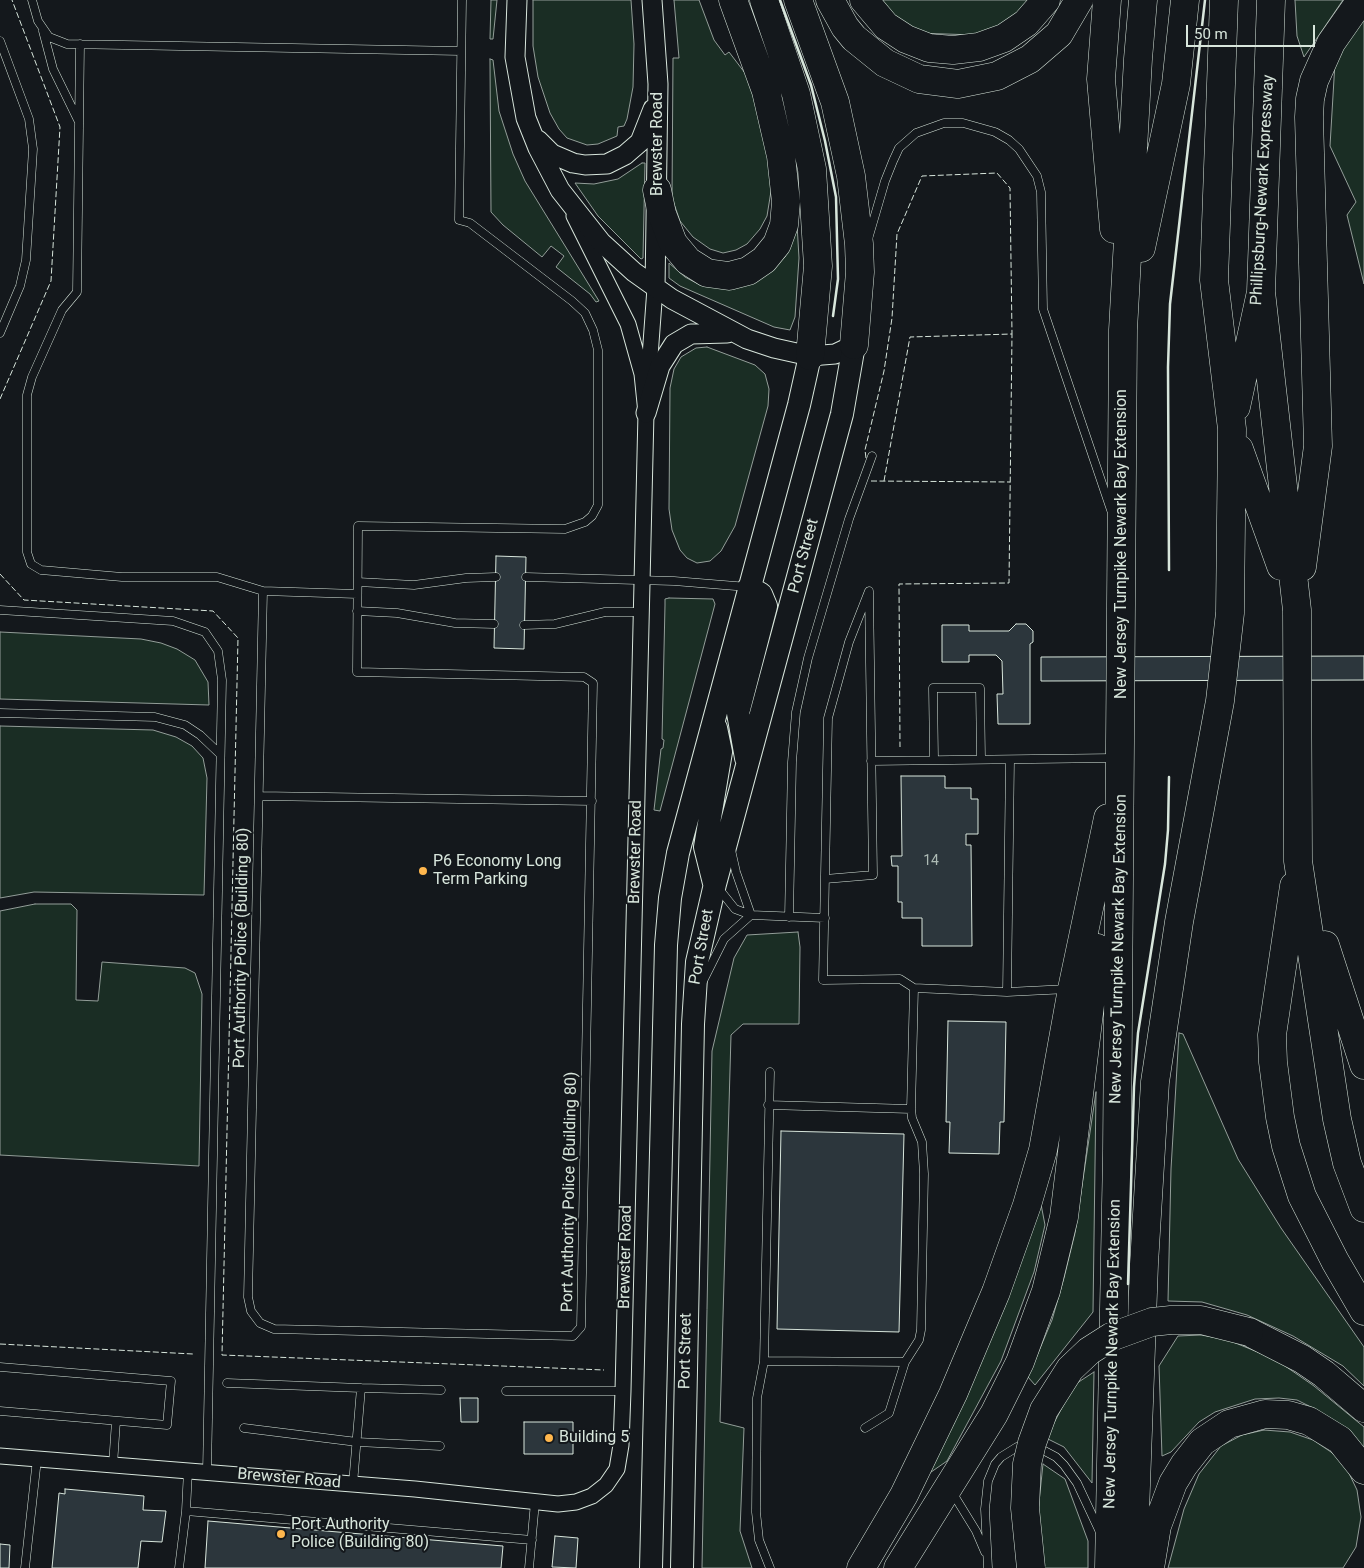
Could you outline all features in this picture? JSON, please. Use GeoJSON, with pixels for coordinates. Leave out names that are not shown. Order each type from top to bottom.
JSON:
{"type":"FeatureCollection","features":[{"type":"Feature","properties":{"kind":"highway"},"geometry":{"type":"LineString","coordinates":[[657,190],[662,214],[673,243],[688,261],[707,273],[729,276],[748,271],[772,253],[781,235],[786,190],[777,135],[759,69],[733,0]]}},
{"type":"Feature","properties":{"kind":"highway"},"geometry":{"type":"LineString","coordinates":[[764,0],[796,94],[812,169],[818,266],[810,356]]}},
{"type":"Feature","properties":{"kind":"highway"},"geometry":{"type":"LineString","coordinates":[[798,0],[827,78],[842,127],[855,199],[860,272],[854,345]]}},
{"type":"Feature","properties":{"kind":"highway"},"geometry":{"type":"LineString","coordinates":[[864,0],[886,26],[906,39],[929,48],[954,50],[985,46],[1004,38],[1026,23],[1046,0]]}},
{"type":"Feature","properties":{"kind":"highway"},"geometry":{"type":"LineString","coordinates":[[831,1],[845,27],[854,38],[885,63],[919,79],[958,84],[997,76],[1030,59],[1059,34],[1079,0]]}},
{"type":"Feature","properties":{"kind":"highway"},"geometry":{"type":"LineString","coordinates":[[1107,0],[1102,80],[1123,330]]}},
{"type":"Feature","properties":{"kind":"highway"},"geometry":{"type":"LineString","coordinates":[[1123,330],[1143,0]]}},
{"type":"Feature","properties":{"kind":"highway"},"geometry":{"type":"LineString","coordinates":[[1123,330],[1176,84],[1185,0]]}},
{"type":"Feature","properties":{"kind":"highway"},"geometry":{"type":"LineString","coordinates":[[1224,0],[1214,280],[1232,428],[1297,610]]}},
{"type":"Feature","properties":{"kind":"highway","name":"Phillipsburg-Newark Expressway"},"geometry":{"type":"LineString","coordinates":[[1232,428],[1261,292],[1271,0]]}},
{"type":"Feature","properties":{"kind":"highway"},"geometry":{"type":"LineString","coordinates":[[1297,610],[1318,446],[1310,99],[1314,81],[1331,43],[1361,0]]}},
{"type":"Feature","properties":{"kind":"highway"},"geometry":{"type":"LineString","coordinates":[[1261,292],[1297,610],[1298,861],[1337,1120],[1347,1164],[1364,1208]]}},
{"type":"Feature","properties":{"kind":"highway","name":"New Jersey Turnpike Newark Bay Extension"},"geometry":{"type":"LineString","coordinates":[[1109,1560],[1117,1154],[1123,330]]}},
{"type":"Feature","properties":{"kind":"highway","name":"New Jersey Turnpike Newark Bay Extension"},"geometry":{"type":"LineString","coordinates":[[1133,1568],[1144,1264],[1155,1082],[1179,922],[1225,668],[1232,565],[1232,428]]}},
{"type":"Feature","properties":{"kind":"highway"},"geometry":{"type":"LineString","coordinates":[[861,1568],[896,1510],[941,1419],[978,1337],[1014,1243],[1043,1150],[1072,989],[1121,758]]}},
{"type":"Feature","properties":{"kind":"highway"},"geometry":{"type":"LineString","coordinates":[[898,1568],[994,1414],[1020,1362],[1038,1315],[1056,1255],[1069,1180],[1121,758]]}},
{"type":"Feature","properties":{"kind":"highway"},"geometry":{"type":"LineString","coordinates":[[1298,861],[1364,1065]]}},
{"type":"Feature","properties":{"kind":"highway"},"geometry":{"type":"LineString","coordinates":[[1298,861],[1272,1035],[1276,1089],[1286,1146],[1302,1196],[1335,1261],[1364,1312]]}},
{"type":"Feature","properties":{"kind":"highway"},"geometry":{"type":"LineString","coordinates":[[1031,1568],[1025,1508],[1027,1464],[1044,1410],[1070,1369],[1111,1337],[1152,1322],[1171,1320],[1201,1320],[1249,1332],[1302,1359],[1324,1374],[1364,1408]]}},
{"type":"Feature","properties":{"kind":"highway"},"geometry":{"type":"LineString","coordinates":[[1150,1568],[1157,1526],[1163,1504],[1175,1478],[1202,1442],[1229,1424],[1265,1414],[1288,1415],[1309,1421],[1340,1440],[1364,1470]]}},
{"type":"Feature","properties":{"kind":"main road","name":"Port Street"},"geometry":{"type":"LineString","coordinates":[[682,1568],[694,999],[697,962],[714,884],[842,414],[854,345]]}},
{"type":"Feature","properties":{"kind":"main road","name":"Port Street"},"geometry":{"type":"LineString","coordinates":[[651,1568],[668,922],[678,853],[797,413],[810,356]]}},
{"type":"Feature","properties":{"kind":"main road"},"geometry":{"type":"LineString","coordinates":[[747,763],[738,712],[766,606],[761,594],[749,587]]}},
{"type":"Feature","properties":{"kind":"main road"},"geometry":{"type":"LineString","coordinates":[[714,716],[721,752],[705,847],[714,884]]}},
{"type":"Feature","properties":{"kind":"street","name":"Brewster Road"},"geometry":{"type":"LineString","coordinates":[[517,0],[514,42],[516,65],[523,104],[532,134],[628,324],[642,374],[646,413]]}},
{"type":"Feature","properties":{"kind":"street","name":"Brewster Road"},"geometry":{"type":"LineString","coordinates":[[0,1456],[353,1484],[535,1502],[566,1503],[584,1499],[599,1491],[612,1478],[620,1457],[623,1391],[646,413],[655,288],[658,84],[652,0]]}},
{"type":"Feature","properties":{"kind":"street"},"geometry":{"type":"LineString","coordinates":[[532,134],[552,154],[573,163],[597,166],[617,160],[633,150],[640,142],[649,124],[658,84]]}},
{"type":"Feature","properties":{"kind":"street","name":"Brewster Road"},"geometry":{"type":"LineString","coordinates":[[560,190],[601,242],[626,266],[655,288],[732,333],[774,348],[810,356],[835,354],[854,345]]}},
{"type":"Feature","properties":{"kind":"street"},"geometry":{"type":"LineString","coordinates":[[646,413],[660,366],[674,344],[692,334],[732,333]]}},
{"type":"Feature","properties":{"kind":"lane"},"geometry":{"type":"LineString","coordinates":[[32,0],[42,27],[53,69],[79,122]]}},
{"type":"Feature","properties":{"kind":"lane"},"geometry":{"type":"LineString","coordinates":[[462,0],[458,220],[470,223],[585,313],[593,330],[598,350],[598,505],[592,516],[585,522],[565,529],[358,526],[357,611],[397,613],[455,623],[494,624]]}},
{"type":"Feature","properties":{"kind":"lane"},"geometry":{"type":"LineString","coordinates":[[42,27],[49,37],[67,44],[461,51]]}},
{"type":"Feature","properties":{"kind":"lane"},"geometry":{"type":"LineString","coordinates":[[0,41],[29,119],[33,149],[28,247],[25,266],[20,286],[0,333]]}},
{"type":"Feature","properties":{"kind":"lane"},"geometry":{"type":"LineString","coordinates":[[80,44],[77,292],[62,310],[26,395],[27,552],[31,564],[40,570],[122,577],[217,577],[264,591],[357,594]]}},
{"type":"Feature","properties":{"kind":"lane"},"geometry":{"type":"LineString","coordinates":[[860,272],[885,181],[899,148],[906,141],[930,126],[944,122],[963,123],[995,132],[1019,149],[1037,176],[1041,192],[1043,309],[1122,542]]}},
{"type":"Feature","properties":{"kind":"lane"},"geometry":{"type":"LineString","coordinates":[[789,917],[792,762],[796,712],[813,640],[849,519],[872,456]]}},
{"type":"Feature","properties":{"kind":"lane"},"geometry":{"type":"LineString","coordinates":[[358,582],[414,585],[466,578],[496,577]]}},
{"type":"Feature","properties":{"kind":"lane"},"geometry":{"type":"LineString","coordinates":[[526,577],[749,587]]}},
{"type":"Feature","properties":{"kind":"lane","name":"Port Authority Police (Building 80)"},"geometry":{"type":"LineString","coordinates":[[264,591],[248,1296],[251,1311],[260,1323],[274,1329],[570,1337],[577,1334],[581,1327],[594,686],[588,678],[357,672],[357,611]]}},
{"type":"Feature","properties":{"kind":"lane"},"geometry":{"type":"LineString","coordinates":[[825,879],[873,875],[869,591],[849,642],[828,718],[823,980],[900,979],[914,988],[1007,992],[1072,989]]}},
{"type":"Feature","properties":{"kind":"lane"},"geometry":{"type":"LineString","coordinates":[[0,610],[172,621],[205,632],[218,651],[222,670],[207,1472]]}},
{"type":"Feature","properties":{"kind":"lane"},"geometry":{"type":"LineString","coordinates":[[524,625],[555,624],[605,612],[641,612]]}},
{"type":"Feature","properties":{"kind":"lane"},"geometry":{"type":"LineString","coordinates":[[934,759],[933,688],[980,688],[981,759]]}},
{"type":"Feature","properties":{"kind":"lane"},"geometry":{"type":"LineString","coordinates":[[0,713],[155,717],[185,726],[200,735],[220,754]]}},
{"type":"Feature","properties":{"kind":"lane"},"geometry":{"type":"LineString","coordinates":[[872,761],[1121,758]]}},
{"type":"Feature","properties":{"kind":"lane"},"geometry":{"type":"LineString","coordinates":[[1007,992],[1010,760]]}},
{"type":"Feature","properties":{"kind":"lane"},"geometry":{"type":"LineString","coordinates":[[259,796],[592,801]]}},
{"type":"Feature","properties":{"kind":"lane"},"geometry":{"type":"LineString","coordinates":[[728,834],[736,872],[751,915]]}},
{"type":"Feature","properties":{"kind":"lane"},"geometry":{"type":"LineString","coordinates":[[714,884],[735,909],[751,915],[825,918]]}},
{"type":"Feature","properties":{"kind":"lane"},"geometry":{"type":"LineString","coordinates":[[694,999],[724,939],[751,915]]}},
{"type":"Feature","properties":{"kind":"lane"},"geometry":{"type":"LineString","coordinates":[[865,1428],[889,1413],[905,1362],[919,1340],[921,1330],[924,1174],[922,1142],[912,1118],[911,1109],[914,988]]}},
{"type":"Feature","properties":{"kind":"lane"},"geometry":{"type":"LineString","coordinates":[[770,1072],[764,1361],[757,1398],[756,1512],[759,1540],[770,1568]]}},
{"type":"Feature","properties":{"kind":"lane"},"geometry":{"type":"LineString","coordinates":[[768,1105],[911,1109]]}},
{"type":"Feature","properties":{"kind":"lane"},"geometry":{"type":"LineString","coordinates":[[764,1361],[905,1362]]}},
{"type":"Feature","properties":{"kind":"lane"},"geometry":{"type":"LineString","coordinates":[[0,1367],[171,1382],[168,1425],[0,1411]]}},
{"type":"Feature","properties":{"kind":"lane"},"geometry":{"type":"LineString","coordinates":[[228,1383],[441,1390]]}},
{"type":"Feature","properties":{"kind":"lane"},"geometry":{"type":"LineString","coordinates":[[353,1484],[362,1388]]}},
{"type":"Feature","properties":{"kind":"lane"},"geometry":{"type":"LineString","coordinates":[[506,1391],[623,1391]]}},
{"type":"Feature","properties":{"kind":"lane"},"geometry":{"type":"LineString","coordinates":[[113,1464],[116,1421]]}},
{"type":"Feature","properties":{"kind":"lane"},"geometry":{"type":"LineString","coordinates":[[244,1428],[357,1442],[440,1446]]}},
{"type":"Feature","properties":{"kind":"lane"},"geometry":{"type":"LineString","coordinates":[[988,1568],[986,1556],[986,1495],[991,1472],[1009,1450],[1025,1446],[1049,1453],[1071,1473],[1109,1560]]}},
{"type":"Feature","properties":{"kind":"lane"},"geometry":{"type":"LineString","coordinates":[[25,1568],[37,1459]]}},
{"type":"Feature","properties":{"kind":"lane"},"geometry":{"type":"LineString","coordinates":[[179,1568],[186,1511],[188,1470]]}},
{"type":"Feature","properties":{"kind":"lane"},"geometry":{"type":"LineString","coordinates":[[949,1488],[976,1531],[986,1556]]}},
{"type":"Feature","properties":{"kind":"lane"},"geometry":{"type":"LineString","coordinates":[[529,1568],[535,1502]]}},
{"type":"Feature","properties":{"kind":"lane"},"geometry":{"type":"LineString","coordinates":[[186,1511],[532,1540]]}},
{"type":"Feature","properties":{"kind":"green space"},"geometry":{"type":"Polygon","coordinates":[[[491,0],[497,0],[493,39],[490,39],[491,0]]]}},
{"type":"Feature","properties":{"kind":"green space"},"geometry":{"type":"Polygon","coordinates":[[[533,0],[631,0],[634,44],[633,87],[627,119],[624,126],[618,127],[617,136],[598,144],[587,145],[567,138],[559,129],[550,113],[538,77],[533,46],[533,0]]]}},
{"type":"Feature","properties":{"kind":"green space"},"geometry":{"type":"Polygon","coordinates":[[[674,0],[699,0],[714,40],[725,55],[729,52],[748,77],[765,141],[772,185],[767,216],[760,229],[747,244],[736,250],[723,253],[710,249],[693,237],[680,221],[672,198],[673,58],[679,58],[674,0]]]}},
{"type":"Feature","properties":{"kind":"green space"},"geometry":{"type":"Polygon","coordinates":[[[875,0],[1028,0],[1012,21],[975,35],[916,33],[875,0]]]}},
{"type":"Feature","properties":{"kind":"green space"},"geometry":{"type":"Polygon","coordinates":[[[1295,0],[1343,0],[1304,57],[1297,36],[1295,0]]]}},
{"type":"Feature","properties":{"kind":"green space"},"geometry":{"type":"Polygon","coordinates":[[[1364,13],[1364,284],[1347,215],[1356,202],[1330,146],[1335,62],[1364,13]]]}},
{"type":"Feature","properties":{"kind":"green space"},"geometry":{"type":"Polygon","coordinates":[[[490,59],[493,60],[499,111],[513,154],[525,181],[599,301],[596,302],[590,294],[556,267],[564,256],[551,246],[542,257],[503,225],[491,212],[490,59]]]}},
{"type":"Feature","properties":{"kind":"green space"},"geometry":{"type":"Polygon","coordinates":[[[642,163],[645,163],[643,258],[641,259],[598,216],[575,183],[594,184],[618,179],[642,163]]]}},
{"type":"Feature","properties":{"kind":"green space"},"geometry":{"type":"Polygon","coordinates":[[[797,224],[799,258],[795,317],[790,330],[774,327],[680,286],[669,278],[669,263],[685,277],[700,285],[774,268],[785,257],[797,224]]]}},
{"type":"Feature","properties":{"kind":"green space"},"geometry":{"type":"Polygon","coordinates":[[[707,347],[755,365],[765,374],[769,389],[768,406],[735,526],[721,551],[710,561],[697,563],[687,558],[680,550],[672,530],[669,509],[670,388],[674,369],[681,357],[696,348],[707,347]]]}},
{"type":"Feature","properties":{"kind":"green space"},"geometry":{"type":"Polygon","coordinates":[[[665,599],[713,599],[715,604],[660,811],[654,810],[661,749],[663,748],[664,740],[662,739],[665,599]]]}},
{"type":"Feature","properties":{"kind":"green space"},"geometry":{"type":"Polygon","coordinates":[[[0,632],[141,639],[161,643],[177,649],[195,660],[208,682],[209,705],[0,699],[0,632]]]}},
{"type":"Feature","properties":{"kind":"green space"},"geometry":{"type":"Polygon","coordinates":[[[0,726],[153,730],[176,737],[192,746],[203,758],[207,778],[204,895],[34,892],[0,898],[0,726]]]}},
{"type":"Feature","properties":{"kind":"green space"},"geometry":{"type":"Polygon","coordinates":[[[35,904],[71,904],[77,910],[76,1000],[98,1001],[102,962],[185,968],[195,973],[202,994],[199,1166],[0,1155],[0,911],[35,904]]]}},
{"type":"Feature","properties":{"kind":"green space"},"geometry":{"type":"Polygon","coordinates":[[[798,932],[800,947],[799,1024],[743,1024],[731,1035],[720,1422],[744,1428],[740,1531],[752,1568],[702,1568],[712,1051],[734,958],[747,935],[798,932]]]}},
{"type":"Feature","properties":{"kind":"green space"},"geometry":{"type":"Polygon","coordinates":[[[1179,1033],[1183,1034],[1238,1159],[1281,1228],[1364,1347],[1364,1386],[1343,1366],[1293,1336],[1247,1315],[1202,1302],[1168,1301],[1171,1169],[1179,1033]]]}},
{"type":"Feature","properties":{"kind":"green space"},"geometry":{"type":"Polygon","coordinates":[[[1096,1092],[1093,1312],[1035,1385],[1028,1377],[1052,1320],[1075,1233],[1096,1092]]]}},
{"type":"Feature","properties":{"kind":"green space"},"geometry":{"type":"Polygon","coordinates":[[[1040,1199],[1045,1225],[1034,1272],[1001,1361],[947,1461],[921,1479],[1040,1199]]]}},
{"type":"Feature","properties":{"kind":"green space"},"geometry":{"type":"Polygon","coordinates":[[[1201,1335],[1228,1340],[1275,1359],[1314,1386],[1364,1427],[1364,1451],[1356,1440],[1317,1410],[1297,1400],[1279,1398],[1255,1399],[1215,1412],[1199,1422],[1171,1452],[1162,1456],[1159,1366],[1178,1336],[1201,1335]]]}},
{"type":"Feature","properties":{"kind":"green space"},"geometry":{"type":"Polygon","coordinates":[[[1094,1372],[1092,1483],[1064,1447],[1046,1438],[1074,1385],[1094,1372]]]}},
{"type":"Feature","properties":{"kind":"green space"},"geometry":{"type":"Polygon","coordinates":[[[1264,1430],[1290,1432],[1313,1440],[1331,1452],[1346,1467],[1357,1490],[1361,1517],[1356,1547],[1343,1568],[1168,1568],[1184,1509],[1199,1474],[1221,1446],[1242,1435],[1264,1430]]]}},
{"type":"Feature","properties":{"kind":"green space"},"geometry":{"type":"Polygon","coordinates":[[[1043,1464],[1065,1479],[1088,1541],[1088,1568],[1043,1568],[1036,1531],[1043,1464]]]}},
{"type":"Feature","properties":{"kind":"building"},"geometry":{"type":"Polygon","coordinates":[[[496,556],[526,557],[524,649],[494,648],[496,556]]]}},
{"type":"Feature","properties":{"kind":"building"},"geometry":{"type":"Polygon","coordinates":[[[1016,624],[1026,624],[1033,631],[1033,642],[1030,644],[1030,724],[998,724],[997,694],[1003,694],[1002,661],[996,655],[969,655],[969,662],[942,662],[942,625],[969,625],[969,631],[1009,631],[1016,624]]]}},
{"type":"Feature","properties":{"kind":"building"},"geometry":{"type":"Polygon","coordinates":[[[1364,656],[1364,680],[1041,681],[1041,657],[1364,656]]]}},
{"type":"Feature","properties":{"kind":"building"},"geometry":{"type":"Polygon","coordinates":[[[901,776],[945,776],[945,788],[971,788],[971,799],[978,799],[978,834],[966,834],[966,845],[971,845],[972,946],[922,946],[922,918],[902,918],[902,902],[898,902],[898,866],[892,866],[891,856],[902,856],[901,776]]]}},
{"type":"Feature","properties":{"kind":"building"},"geometry":{"type":"Polygon","coordinates":[[[948,1021],[1006,1022],[1004,1122],[1000,1122],[999,1154],[949,1153],[950,1122],[946,1122],[948,1021]]]}},
{"type":"Feature","properties":{"kind":"building"},"geometry":{"type":"Polygon","coordinates":[[[781,1131],[904,1134],[899,1332],[777,1329],[781,1131]]]}},
{"type":"Feature","properties":{"kind":"building"},"geometry":{"type":"Polygon","coordinates":[[[460,1398],[478,1398],[478,1422],[461,1422],[460,1398]]]}},
{"type":"Feature","properties":{"kind":"building","name":"Building 5"},"geometry":{"type":"Polygon","coordinates":[[[524,1422],[573,1422],[573,1454],[524,1454],[524,1422]]]}},
{"type":"Feature","properties":{"kind":"building"},"geometry":{"type":"Polygon","coordinates":[[[65,1489],[144,1496],[143,1510],[166,1511],[162,1542],[141,1541],[138,1568],[52,1568],[59,1493],[65,1494],[65,1489]]]}},
{"type":"Feature","properties":{"kind":"building","name":"Port Authority Police (Building 80)"},"geometry":{"type":"Polygon","coordinates":[[[208,1521],[503,1546],[501,1568],[205,1568],[208,1521]]]}},
{"type":"Feature","properties":{"kind":"building"},"geometry":{"type":"Polygon","coordinates":[[[555,1536],[578,1538],[576,1568],[552,1567],[555,1536]]]}},
{"type":"Feature","properties":{"kind":"building"},"geometry":{"type":"Polygon","coordinates":[[[0,1544],[10,1545],[9,1568],[0,1568],[0,1544]]]}},
{"type":"Feature","properties":{"kind":"fence"},"geometry":{"type":"LineString","coordinates":[[0,399],[51,281],[60,127],[12,0]]}},
{"type":"Feature","properties":{"kind":"fence"},"geometry":{"type":"LineString","coordinates":[[866,458],[865,450],[884,371],[892,318],[897,234],[922,176],[997,173],[1010,188],[1012,334]]}},
{"type":"Feature","properties":{"kind":"fence"},"geometry":{"type":"LineString","coordinates":[[884,481],[910,337],[1012,334],[1009,583],[899,584],[900,747]]}},
{"type":"Feature","properties":{"kind":"fence"},"geometry":{"type":"LineString","coordinates":[[871,481],[1010,482]]}},
{"type":"Feature","properties":{"kind":"fence"},"geometry":{"type":"LineString","coordinates":[[0,574],[24,600],[213,611],[238,638],[222,1355],[604,1370]]}},
{"type":"Feature","properties":{"kind":"fence"},"geometry":{"type":"LineString","coordinates":[[0,1344],[193,1354]]}},
{"type":"Feature","properties":{"kind":"wall"},"geometry":{"type":"LineString","coordinates":[[780,0],[811,85],[836,197],[838,279],[833,316]]}},
{"type":"Feature","properties":{"kind":"wall"},"geometry":{"type":"LineString","coordinates":[[1169,570],[1168,367],[1170,304],[1205,0]]}},
{"type":"Feature","properties":{"kind":"wall"},"geometry":{"type":"LineString","coordinates":[[1128,1284],[1134,1087],[1138,1033],[1165,864],[1169,777]]}},
{"type":"Feature","properties":{"kind":"place","name":"P6 Economy Long Term Parking"},"geometry":{"type":"Point","coordinates":[423,871]}},
{"type":"Feature","properties":{"kind":"place","name":"Building 5"},"geometry":{"type":"Point","coordinates":[549,1438]}},
{"type":"Feature","properties":{"kind":"place","name":"Port Authority Police (Building 80)"},"geometry":{"type":"Point","coordinates":[281,1534]}}]}
